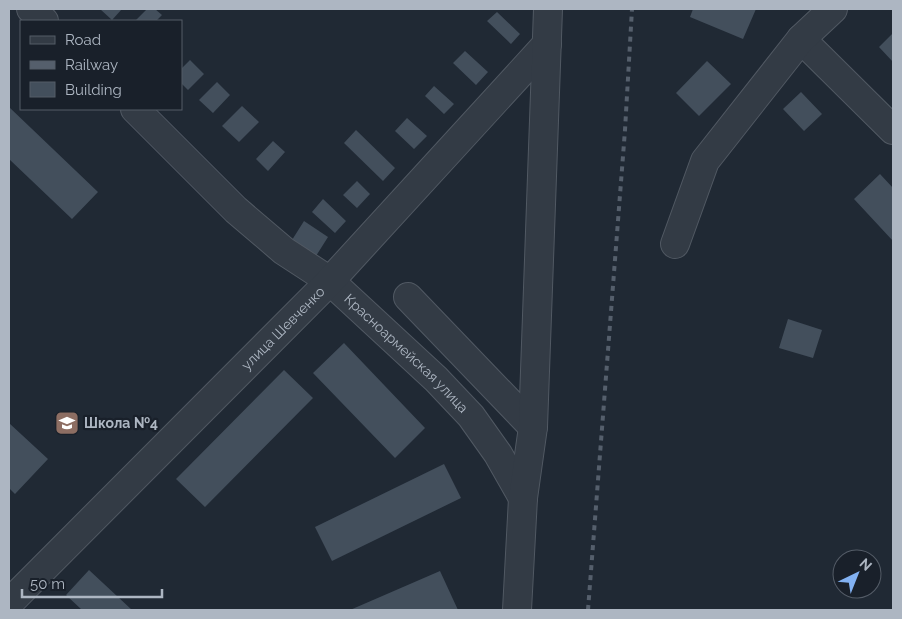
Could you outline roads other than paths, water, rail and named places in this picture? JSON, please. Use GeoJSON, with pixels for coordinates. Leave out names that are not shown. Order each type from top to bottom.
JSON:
{"type":"FeatureCollection","features":[{"type":"Feature","properties":{"kind":"street"},"geometry":{"type":"LineString","coordinates":[[31,9],[43,20]]}},
{"type":"Feature","properties":{"kind":"street"},"geometry":{"type":"LineString","coordinates":[[517,610],[523,498],[533,427],[548,9]]}},
{"type":"Feature","properties":{"kind":"street"},"geometry":{"type":"LineString","coordinates":[[675,244],[705,161],[801,39],[833,9]]}},
{"type":"Feature","properties":{"kind":"street"},"geometry":{"type":"LineString","coordinates":[[801,39],[893,130]]}},
{"type":"Feature","properties":{"kind":"street","name":"улица Шевченко"},"geometry":{"type":"LineString","coordinates":[[9,603],[330,281],[547,44]]}},
{"type":"Feature","properties":{"kind":"street","name":"Красноармейская улица"},"geometry":{"type":"LineString","coordinates":[[136,110],[236,210],[284,251],[330,281],[436,379],[472,416],[498,454],[523,498]]}},
{"type":"Feature","properties":{"kind":"street"},"geometry":{"type":"LineString","coordinates":[[408,297],[533,427]]}},
{"type":"Feature","properties":{"kind":"railway"},"geometry":{"type":"LineString","coordinates":[[588,610],[625,130],[632,9]]}},
{"type":"Feature","properties":{"kind":"place","name":"Школа №4"},"geometry":{"type":"Point","coordinates":[67,423]}}]}
